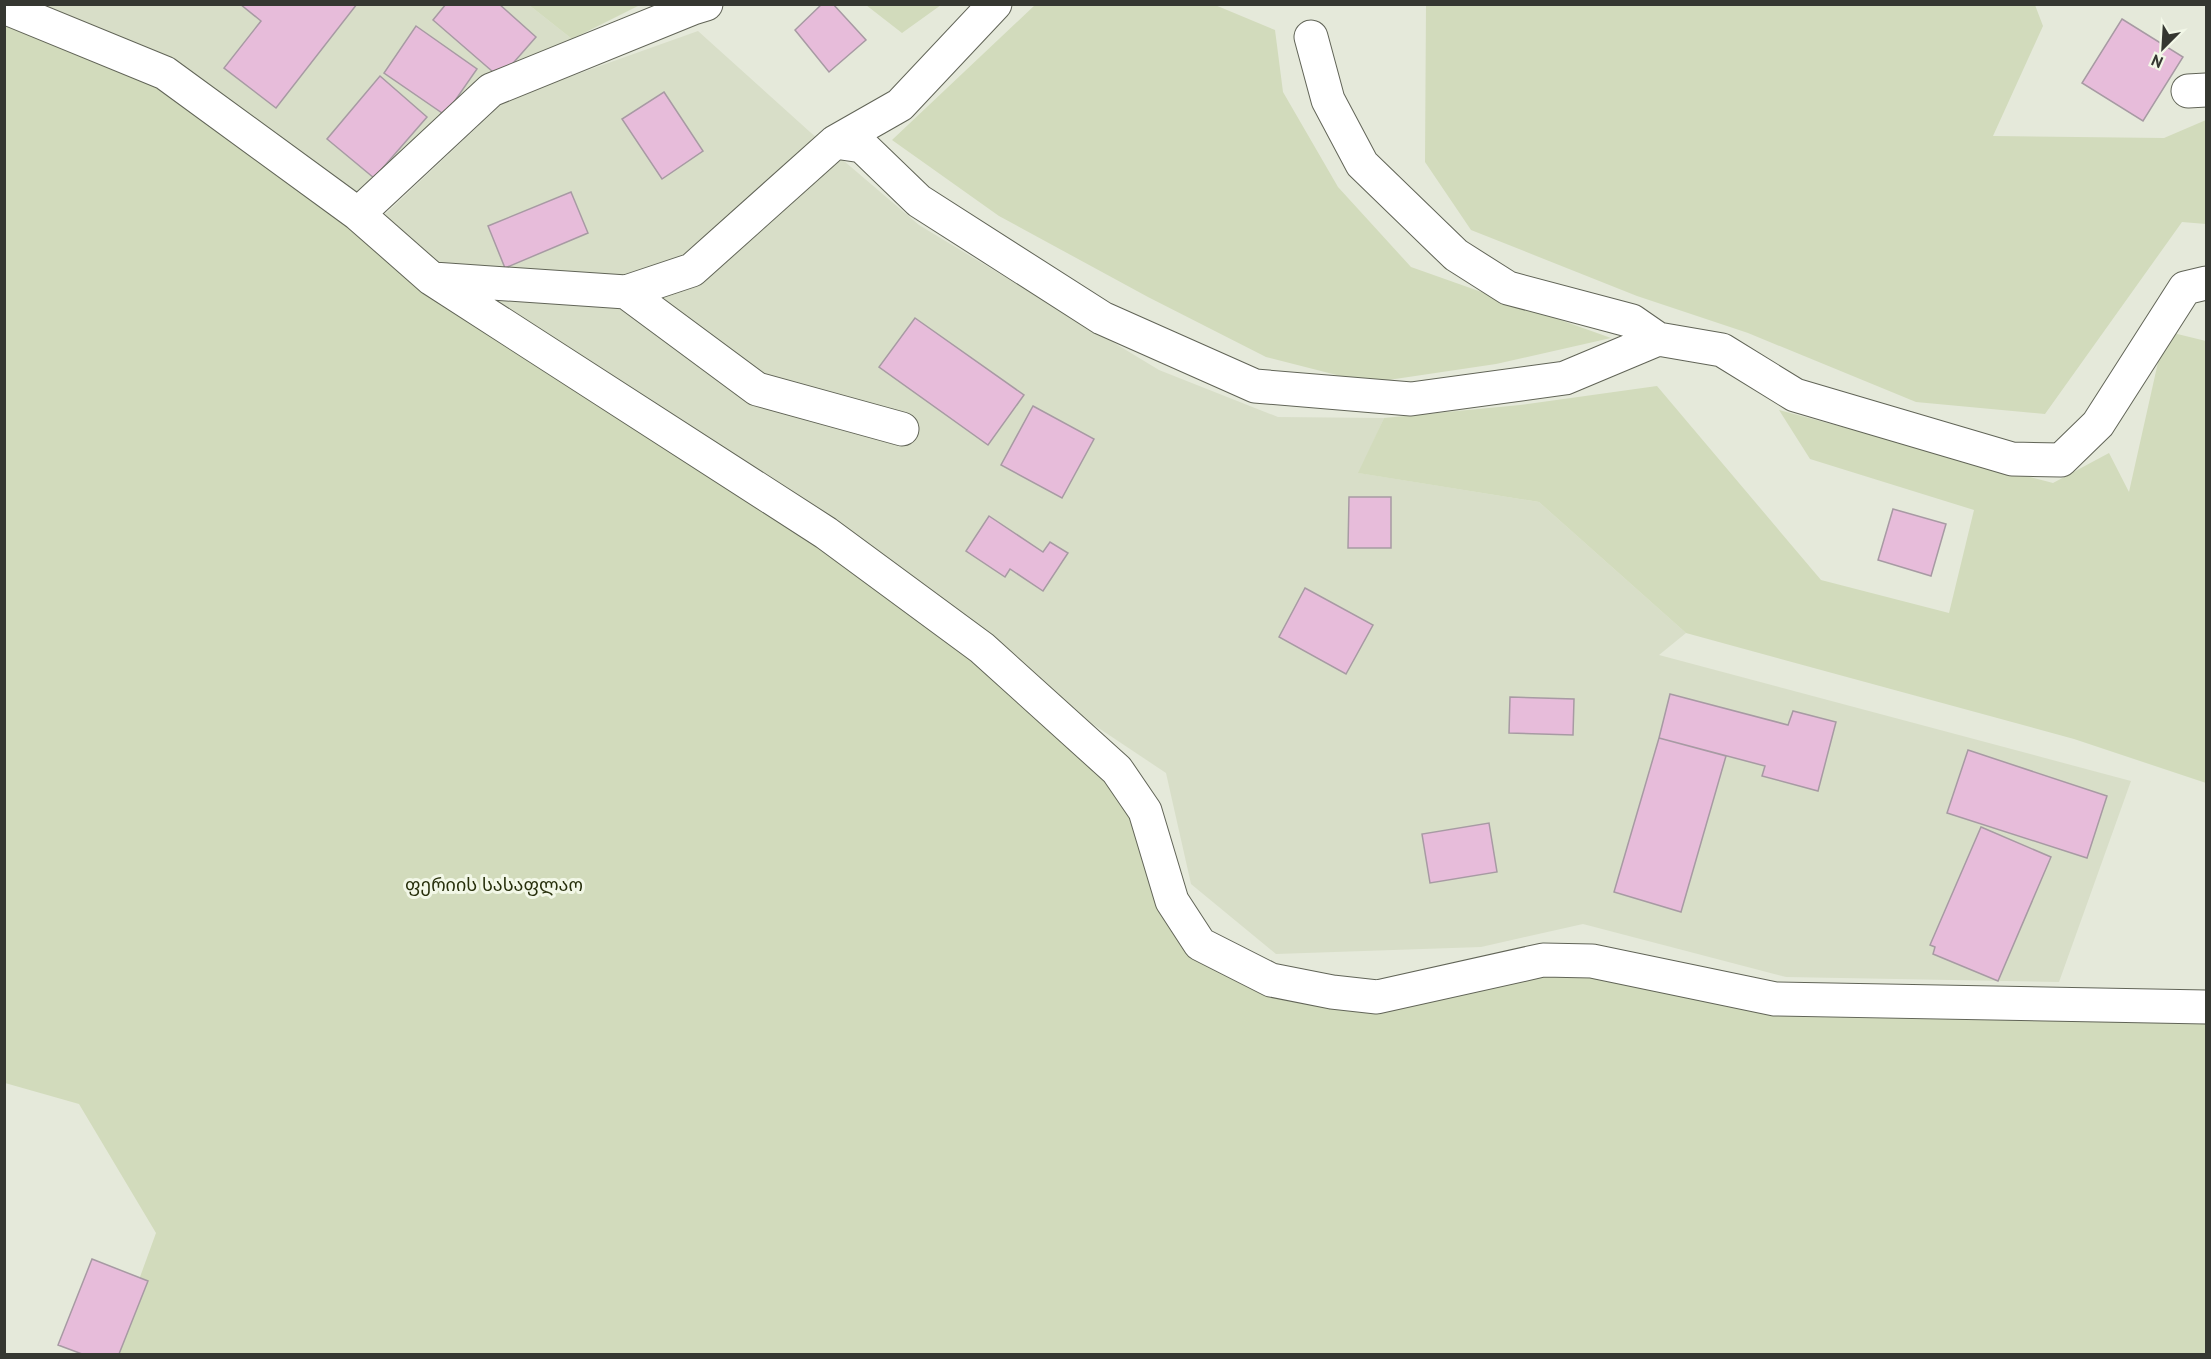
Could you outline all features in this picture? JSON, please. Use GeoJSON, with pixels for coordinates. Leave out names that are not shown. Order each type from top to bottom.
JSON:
{"type":"FeatureCollection","features":[{"type":"Feature","properties":{"kind":"street"},"geometry":{"type":"LineString","coordinates":[[358,214],[491,90],[706,4]]}},
{"type":"Feature","properties":{"kind":"street"},"geometry":{"type":"LineString","coordinates":[[432,279],[626,292],[692,270],[835,142],[900,105],[995,4]]}},
{"type":"Feature","properties":{"kind":"street"},"geometry":{"type":"LineString","coordinates":[[4,7],[165,73],[358,214],[432,279],[826,533],[982,648],[1117,770],[1145,811],[1172,901],[1200,944],[1271,980],[1332,992],[1377,997],[1543,960],[1582,961],[1775,999],[2206,1006]]}},
{"type":"Feature","properties":{"kind":"street"},"geometry":{"type":"LineString","coordinates":[[1311,37],[1328,100],[1362,164],[1456,255],[1508,288],[1632,321],[1658,339],[1722,350],[1795,395],[2012,459],[2061,460],[2098,424],[2185,288],[2206,284]]}},
{"type":"Feature","properties":{"kind":"street"},"geometry":{"type":"LineString","coordinates":[[835,142],[862,146],[919,201],[1102,318],[1255,386],[1412,399],[1565,378],[1658,339]]}},
{"type":"Feature","properties":{"kind":"street"},"geometry":{"type":"LineString","coordinates":[[626,292],[757,388],[902,429]]}},
{"type":"Feature","properties":{"kind":"shaded area"},"geometry":{"type":"Polygon","coordinates":[[[27,5],[529,5],[572,39],[479,87],[354,201],[27,5]]]}},
{"type":"Feature","properties":{"kind":"shaded area"},"geometry":{"type":"Polygon","coordinates":[[[698,31],[810,132],[919,225],[1159,370],[1278,417],[1384,418],[1359,473],[1539,502],[1686,633],[1659,655],[2131,781],[2059,982],[1786,977],[1583,924],[1481,947],[1276,954],[1191,884],[1166,773],[1085,719],[378,221],[507,99],[698,31]]]}},
{"type":"Feature","properties":{"kind":"green space"},"geometry":{"type":"Polygon","coordinates":[[[529,5],[640,5],[572,39],[529,5]]]}},
{"type":"Feature","properties":{"kind":"green space"},"geometry":{"type":"Polygon","coordinates":[[[866,5],[941,5],[902,33],[866,5]]]}},
{"type":"Feature","properties":{"kind":"green space"},"geometry":{"type":"Polygon","coordinates":[[[1035,5],[1215,5],[1275,30],[1283,92],[1338,187],[1411,267],[1611,338],[1496,364],[1368,383],[1266,357],[1148,297],[999,216],[892,140],[1035,5]]]}},
{"type":"Feature","properties":{"kind":"green space"},"geometry":{"type":"Polygon","coordinates":[[[1426,5],[2035,5],[2043,26],[1993,136],[2164,138],[2206,120],[2206,224],[2182,222],[2045,414],[1916,402],[1748,333],[1637,296],[1471,230],[1425,162],[1426,5]]]}},
{"type":"Feature","properties":{"kind":"green space","name":"ფერიის სასაფლაო"},"geometry":{"type":"Polygon","coordinates":[[[4,7],[165,73],[975,654],[1109,776],[1197,946],[1331,999],[1541,966],[1774,1007],[2206,1014],[2206,1354],[112,1354],[156,1233],[79,1104],[5,1083],[4,7]]]}},
{"type":"Feature","properties":{"kind":"green space"},"geometry":{"type":"Polygon","coordinates":[[[2165,331],[2206,341],[2206,783],[2074,739],[1686,633],[1539,502],[1358,473],[1384,418],[1520,405],[1657,386],[1821,580],[1949,613],[1974,510],[1810,459],[1779,410],[2053,483],[2109,453],[2129,492],[2165,331]]]}},
{"type":"Feature","properties":{"kind":"building"},"geometry":{"type":"Polygon","coordinates":[[[240,4],[357,4],[276,108],[224,68],[261,21],[240,4]]]}},
{"type":"Feature","properties":{"kind":"building"},"geometry":{"type":"Polygon","coordinates":[[[446,4],[499,4],[536,37],[500,78],[433,20],[446,4]]]}},
{"type":"Feature","properties":{"kind":"building"},"geometry":{"type":"Polygon","coordinates":[[[822,4],[833,4],[866,40],[829,72],[795,30],[822,4]]]}},
{"type":"Feature","properties":{"kind":"building"},"geometry":{"type":"Polygon","coordinates":[[[2122,19],[2183,57],[2143,121],[2082,83],[2122,19]]]}},
{"type":"Feature","properties":{"kind":"building"},"geometry":{"type":"Polygon","coordinates":[[[416,26],[477,69],[445,115],[384,73],[416,26]]]}},
{"type":"Feature","properties":{"kind":"building"},"geometry":{"type":"Polygon","coordinates":[[[380,76],[427,117],[374,178],[327,139],[380,76]]]}},
{"type":"Feature","properties":{"kind":"building"},"geometry":{"type":"Polygon","coordinates":[[[664,92],[703,151],[662,179],[622,119],[664,92]]]}},
{"type":"Feature","properties":{"kind":"building"},"geometry":{"type":"Polygon","coordinates":[[[571,192],[588,233],[505,268],[488,226],[571,192]]]}},
{"type":"Feature","properties":{"kind":"building"},"geometry":{"type":"Polygon","coordinates":[[[915,318],[1024,395],[988,445],[879,367],[915,318]]]}},
{"type":"Feature","properties":{"kind":"building"},"geometry":{"type":"Polygon","coordinates":[[[1033,406],[1094,439],[1062,498],[1001,465],[1033,406]]]}},
{"type":"Feature","properties":{"kind":"building"},"geometry":{"type":"Polygon","coordinates":[[[1349,497],[1391,497],[1391,548],[1348,548],[1349,497]]]}},
{"type":"Feature","properties":{"kind":"building"},"geometry":{"type":"Polygon","coordinates":[[[1893,509],[1946,524],[1931,576],[1878,560],[1893,509]]]}},
{"type":"Feature","properties":{"kind":"building"},"geometry":{"type":"Polygon","coordinates":[[[989,516],[1043,552],[1050,542],[1068,553],[1043,591],[1010,569],[1005,577],[966,551],[989,516]]]}},
{"type":"Feature","properties":{"kind":"building"},"geometry":{"type":"Polygon","coordinates":[[[1305,588],[1373,625],[1346,674],[1279,637],[1305,588]]]}},
{"type":"Feature","properties":{"kind":"building"},"geometry":{"type":"Polygon","coordinates":[[[1670,694],[1788,725],[1793,711],[1836,722],[1818,791],[1762,776],[1765,766],[1659,738],[1670,694]]]}},
{"type":"Feature","properties":{"kind":"building"},"geometry":{"type":"Polygon","coordinates":[[[1510,697],[1574,699],[1573,735],[1509,733],[1510,697]]]}},
{"type":"Feature","properties":{"kind":"building"},"geometry":{"type":"Polygon","coordinates":[[[1659,738],[1726,756],[1681,912],[1614,892],[1659,738]]]}},
{"type":"Feature","properties":{"kind":"building"},"geometry":{"type":"Polygon","coordinates":[[[1968,750],[2107,796],[2087,858],[1947,813],[1968,750]]]}},
{"type":"Feature","properties":{"kind":"building"},"geometry":{"type":"Polygon","coordinates":[[[1489,823],[1497,872],[1430,883],[1422,834],[1489,823]]]}},
{"type":"Feature","properties":{"kind":"building"},"geometry":{"type":"Polygon","coordinates":[[[1981,827],[2051,857],[1998,981],[1933,954],[1935,947],[1930,945],[1981,827]]]}},
{"type":"Feature","properties":{"kind":"building"},"geometry":{"type":"Polygon","coordinates":[[[92,1259],[148,1281],[119,1354],[82,1354],[58,1345],[92,1259]]]}}]}
